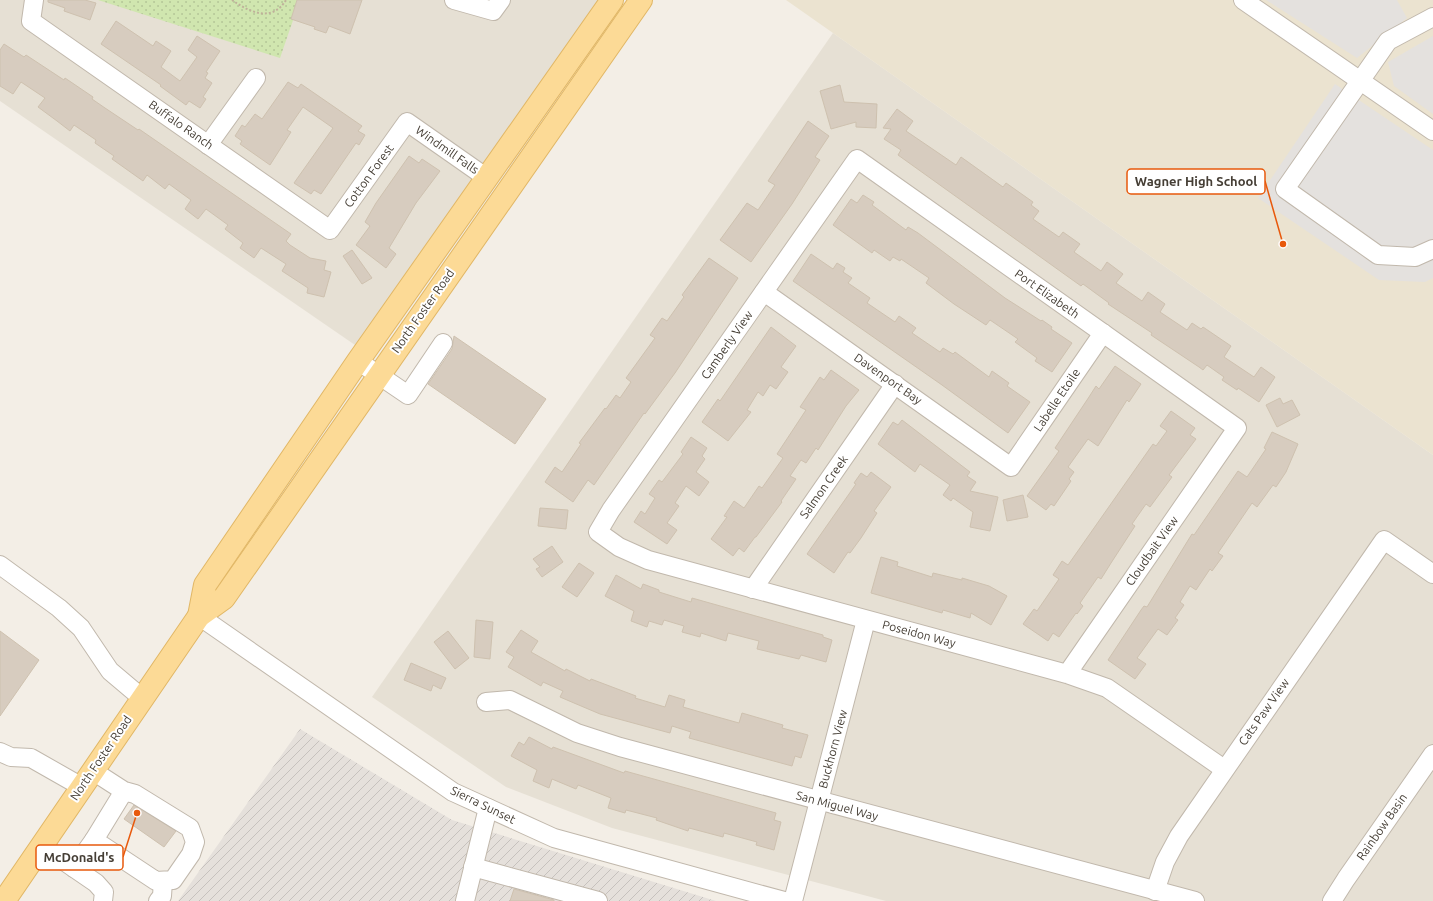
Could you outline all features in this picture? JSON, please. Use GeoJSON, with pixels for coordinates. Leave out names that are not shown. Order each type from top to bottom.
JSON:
{"type":"FeatureCollection","features":[{"type":"Feature","properties":{"kind":"main road","name":"North Foster Road"},"geometry":{"type":"LineString","coordinates":[[199,616],[205,585],[358,361],[612,0]]}},
{"type":"Feature","properties":{"kind":"main road","name":"North Foster Road"},"geometry":{"type":"LineString","coordinates":[[5,890],[42,846],[199,616],[224,598],[378,375],[641,0]]}},
{"type":"Feature","properties":{"kind":"street","name":"Buffalo Ranch"},"geometry":{"type":"LineString","coordinates":[[34,0],[31,21],[330,230]]}},
{"type":"Feature","properties":{"kind":"street"},"geometry":{"type":"LineString","coordinates":[[454,0],[497,6]]}},
{"type":"Feature","properties":{"kind":"street"},"geometry":{"type":"LineString","coordinates":[[1243,0],[1433,131]]}},
{"type":"Feature","properties":{"kind":"street"},"geometry":{"type":"LineString","coordinates":[[1433,17],[1388,41],[1285,189],[1378,255],[1415,258],[1433,249]]}},
{"type":"Feature","properties":{"kind":"street"},"geometry":{"type":"LineString","coordinates":[[208,145],[256,78]]}},
{"type":"Feature","properties":{"kind":"street","name":"Windmill Falls"},"geometry":{"type":"LineString","coordinates":[[407,122],[487,178]]}},
{"type":"Feature","properties":{"kind":"street","name":"Cotton Forest"},"geometry":{"type":"LineString","coordinates":[[330,230],[407,122]]}},
{"type":"Feature","properties":{"kind":"street","name":"Camberly View"},"geometry":{"type":"LineString","coordinates":[[598,532],[611,510],[857,159]]}},
{"type":"Feature","properties":{"kind":"street","name":"Port Elizabeth"},"geometry":{"type":"LineString","coordinates":[[857,159],[1238,428]]}},
{"type":"Feature","properties":{"kind":"street","name":"Davenport Bay"},"geometry":{"type":"LineString","coordinates":[[764,292],[1011,467]]}},
{"type":"Feature","properties":{"kind":"street","name":"Labelle Etoile"},"geometry":{"type":"LineString","coordinates":[[1011,467],[1103,333]]}},
{"type":"Feature","properties":{"kind":"street"},"geometry":{"type":"LineString","coordinates":[[358,361],[408,395],[443,344]]}},
{"type":"Feature","properties":{"kind":"street","name":"Salmon Creek"},"geometry":{"type":"LineString","coordinates":[[753,589],[895,384]]}},
{"type":"Feature","properties":{"kind":"street","name":"Cloudbait View"},"geometry":{"type":"LineString","coordinates":[[1067,674],[1238,428]]}},
{"type":"Feature","properties":{"kind":"street","name":"Poseidon Way"},"geometry":{"type":"LineString","coordinates":[[598,532],[619,547],[648,560],[1067,674],[1107,688],[1224,769]]}},
{"type":"Feature","properties":{"kind":"street","name":"Cats Paw View"},"geometry":{"type":"LineString","coordinates":[[1155,890],[1165,862],[1179,836],[1384,540],[1433,574]]}},
{"type":"Feature","properties":{"kind":"street"},"geometry":{"type":"LineString","coordinates":[[0,565],[59,608],[81,628],[110,671],[142,698]]}},
{"type":"Feature","properties":{"kind":"street","name":"Sierra Sunset"},"geometry":{"type":"LineString","coordinates":[[199,616],[453,792],[554,838],[732,894],[784,901]]}},
{"type":"Feature","properties":{"kind":"street","name":"Buckhorn View"},"geometry":{"type":"LineString","coordinates":[[793,901],[866,620]]}},
{"type":"Feature","properties":{"kind":"street","name":"San Miguel Way"},"geometry":{"type":"LineString","coordinates":[[486,702],[510,700],[577,733],[620,747],[819,802],[1195,901]]}},
{"type":"Feature","properties":{"kind":"street"},"geometry":{"type":"LineString","coordinates":[[0,752],[11,757],[31,758],[87,779],[135,794],[190,828],[195,842],[191,854],[172,880],[156,881],[94,840]]}},
{"type":"Feature","properties":{"kind":"street","name":"Rainbow Basin"},"geometry":{"type":"LineString","coordinates":[[1332,901],[1433,754]]}},
{"type":"Feature","properties":{"kind":"street"},"geometry":{"type":"LineString","coordinates":[[74,868],[94,840],[124,791]]}},
{"type":"Feature","properties":{"kind":"street"},"geometry":{"type":"LineString","coordinates":[[465,901],[488,808]]}},
{"type":"Feature","properties":{"kind":"street"},"geometry":{"type":"LineString","coordinates":[[42,846],[96,883],[108,898]]}},
{"type":"Feature","properties":{"kind":"street"},"geometry":{"type":"LineString","coordinates":[[474,867],[598,901]]}},
{"type":"Feature","properties":{"kind":"street"},"geometry":{"type":"LineString","coordinates":[[158,901],[162,896],[163,881]]}},
{"type":"Feature","properties":{"kind":"path"},"geometry":{"type":"LineString","coordinates":[[232,0],[246,10],[259,14],[277,10],[286,0]]}},
{"type":"Feature","properties":{"kind":"shaded area"},"geometry":{"type":"Polygon","coordinates":[[[0,0],[599,0],[355,345],[0,101],[0,0]]]}},
{"type":"Feature","properties":{"kind":"shaded area"},"geometry":{"type":"Polygon","coordinates":[[[786,0],[1433,0],[1433,455],[833,33],[786,0]]]}},
{"type":"Feature","properties":{"kind":"shaded area"},"geometry":{"type":"Polygon","coordinates":[[[1266,0],[1397,0],[1407,18],[1357,58],[1266,0]]]}},
{"type":"Feature","properties":{"kind":"shaded area"},"geometry":{"type":"Polygon","coordinates":[[[833,33],[1433,455],[1433,901],[886,901],[612,828],[506,787],[372,697],[833,33]]]}},
{"type":"Feature","properties":{"kind":"shaded area"},"geometry":{"type":"Polygon","coordinates":[[[1433,36],[1433,114],[1394,86],[1388,62],[1433,36]]]}},
{"type":"Feature","properties":{"kind":"shaded area"},"geometry":{"type":"Polygon","coordinates":[[[1335,84],[1433,150],[1433,278],[1425,282],[1379,280],[1258,198],[1335,84]]]}},
{"type":"Feature","properties":{"kind":"shaded area"},"geometry":{"type":"Polygon","coordinates":[[[300,729],[452,820],[716,901],[178,901],[300,729]]]}},
{"type":"Feature","properties":{"kind":"green space"},"geometry":{"type":"Polygon","coordinates":[[[98,0],[300,0],[280,58],[98,0]]]}},
{"type":"Feature","properties":{"kind":"building"},"geometry":{"type":"Polygon","coordinates":[[[48,0],[85,0],[96,3],[90,20],[64,11],[65,8],[48,2],[48,0]]]}},
{"type":"Feature","properties":{"kind":"building"},"geometry":{"type":"Polygon","coordinates":[[[297,0],[362,0],[350,34],[329,26],[326,33],[314,29],[315,27],[291,19],[297,0]]]}},
{"type":"Feature","properties":{"kind":"building"},"geometry":{"type":"Polygon","coordinates":[[[116,21],[153,46],[156,41],[171,51],[161,67],[180,81],[197,57],[188,50],[197,36],[220,51],[206,72],[208,73],[205,78],[212,83],[203,97],[206,99],[200,108],[189,101],[186,105],[160,86],[161,85],[101,44],[116,21]]]}},
{"type":"Feature","properties":{"kind":"building"},"geometry":{"type":"Polygon","coordinates":[[[4,44],[24,57],[26,55],[64,80],[65,78],[93,97],[92,99],[105,108],[138,130],[139,129],[291,234],[286,241],[290,245],[310,258],[326,261],[324,270],[331,272],[324,297],[307,293],[308,288],[282,271],[286,264],[261,248],[254,258],[240,248],[243,243],[225,229],[228,225],[206,209],[198,219],[185,209],[191,200],[169,184],[165,189],[147,175],[143,181],[112,159],[114,156],[95,143],[96,140],[74,125],[70,131],[38,107],[45,98],[21,82],[13,94],[0,86],[0,50],[4,44]]]}},
{"type":"Feature","properties":{"kind":"building"},"geometry":{"type":"Polygon","coordinates":[[[288,82],[298,88],[301,84],[362,126],[358,131],[365,135],[359,145],[356,143],[321,194],[314,190],[311,194],[294,183],[333,128],[303,107],[287,130],[291,132],[270,165],[240,144],[242,141],[235,136],[242,125],[245,127],[255,114],[262,119],[288,82]]]}},
{"type":"Feature","properties":{"kind":"building"},"geometry":{"type":"Polygon","coordinates":[[[840,85],[844,102],[877,104],[876,128],[856,127],[856,122],[831,129],[820,91],[840,85]]]}},
{"type":"Feature","properties":{"kind":"building"},"geometry":{"type":"Polygon","coordinates":[[[897,109],[913,121],[906,131],[956,165],[961,157],[1003,187],[1006,183],[1033,202],[1031,205],[1039,211],[1033,219],[1059,237],[1063,232],[1080,244],[1074,252],[1101,271],[1107,262],[1123,274],[1116,283],[1142,301],[1148,292],[1165,304],[1160,312],[1187,330],[1192,323],[1201,329],[1203,327],[1231,346],[1224,357],[1254,377],[1261,367],[1275,377],[1259,402],[1238,388],[1237,390],[1222,380],[1224,377],[1207,365],[1203,370],[1151,335],[1152,333],[1108,304],[1109,303],[1083,284],[1081,286],[898,155],[901,150],[884,139],[891,129],[883,128],[897,109]]]}},
{"type":"Feature","properties":{"kind":"building"},"geometry":{"type":"Polygon","coordinates":[[[808,121],[829,136],[815,157],[820,160],[792,204],[751,262],[720,240],[747,203],[758,210],[775,185],[768,181],[808,121]]]}},
{"type":"Feature","properties":{"kind":"building"},"geometry":{"type":"Polygon","coordinates":[[[409,156],[419,163],[422,159],[440,171],[416,203],[389,248],[396,254],[386,268],[356,245],[370,226],[365,222],[376,203],[409,156]]]}},
{"type":"Feature","properties":{"kind":"building"},"geometry":{"type":"Polygon","coordinates":[[[863,195],[874,202],[872,205],[906,230],[908,227],[918,233],[1005,298],[1041,321],[1042,320],[1052,327],[1051,329],[1072,343],[1052,372],[1035,361],[1037,358],[1015,342],[1018,339],[990,320],[986,325],[954,304],[926,283],[929,278],[901,259],[900,261],[893,257],[890,261],[874,250],[872,253],[833,225],[851,199],[857,203],[863,195]]]}},
{"type":"Feature","properties":{"kind":"building"},"geometry":{"type":"Polygon","coordinates":[[[352,250],[372,278],[362,284],[343,256],[352,250]]]}},
{"type":"Feature","properties":{"kind":"building"},"geometry":{"type":"Polygon","coordinates":[[[811,254],[833,269],[837,263],[845,268],[843,272],[852,278],[848,283],[870,298],[867,303],[895,322],[899,316],[916,328],[912,333],[940,352],[943,348],[953,354],[955,352],[989,377],[992,371],[1009,383],[1007,386],[1030,402],[1008,433],[793,281],[811,254]]]}},
{"type":"Feature","properties":{"kind":"building"},"geometry":{"type":"Polygon","coordinates":[[[709,258],[738,278],[675,373],[645,414],[644,413],[594,485],[588,480],[573,502],[545,482],[555,467],[562,472],[581,444],[579,443],[605,408],[606,409],[616,395],[620,398],[631,382],[626,378],[655,338],[650,335],[662,318],[667,321],[684,297],[682,295],[709,258]]]}},
{"type":"Feature","properties":{"kind":"building"},"geometry":{"type":"Polygon","coordinates":[[[771,327],[796,346],[781,367],[788,372],[776,389],[770,385],[763,396],[758,392],[747,410],[751,412],[728,441],[702,422],[718,399],[720,401],[771,327]]]}},
{"type":"Feature","properties":{"kind":"building"},"geometry":{"type":"Polygon","coordinates":[[[454,336],[546,399],[515,444],[428,384],[452,349],[454,336]]]}},
{"type":"Feature","properties":{"kind":"building"},"geometry":{"type":"Polygon","coordinates":[[[1115,366],[1141,384],[1129,402],[1127,400],[1098,446],[1088,439],[1068,467],[1074,472],[1069,479],[1071,481],[1054,506],[1051,504],[1046,510],[1027,496],[1059,451],[1055,448],[1096,386],[1099,389],[1115,366]]]}},
{"type":"Feature","properties":{"kind":"building"},"geometry":{"type":"Polygon","coordinates":[[[831,370],[859,390],[846,406],[818,450],[816,448],[806,463],[801,460],[790,476],[796,479],[781,501],[782,502],[756,537],[744,552],[739,548],[733,556],[711,539],[727,517],[724,516],[734,501],[744,508],[759,486],[762,488],[783,458],[777,454],[806,410],[800,407],[820,377],[824,380],[831,370]]]}},
{"type":"Feature","properties":{"kind":"building"},"geometry":{"type":"Polygon","coordinates":[[[1280,398],[1283,404],[1292,400],[1300,415],[1277,427],[1266,405],[1280,398]]]}},
{"type":"Feature","properties":{"kind":"building"},"geometry":{"type":"Polygon","coordinates":[[[1171,411],[1195,428],[1190,435],[1196,439],[1169,475],[1172,477],[1150,507],[1146,504],[1132,524],[1135,526],[1101,579],[1098,577],[1080,603],[1083,606],[1077,614],[1076,613],[1059,637],[1053,633],[1048,641],[1023,624],[1034,609],[1037,611],[1059,579],[1053,575],[1062,561],[1068,565],[1153,444],[1156,446],[1167,431],[1160,426],[1171,411]]]}},
{"type":"Feature","properties":{"kind":"building"},"geometry":{"type":"Polygon","coordinates":[[[902,420],[970,472],[967,476],[976,482],[970,491],[998,497],[990,531],[970,527],[973,512],[953,498],[951,501],[943,495],[950,485],[920,464],[915,472],[878,444],[893,422],[898,425],[902,420]]]}},
{"type":"Feature","properties":{"kind":"building"},"geometry":{"type":"Polygon","coordinates":[[[1272,432],[1298,444],[1286,472],[1276,487],[1273,485],[1257,507],[1252,503],[1218,553],[1223,556],[1212,571],[1210,569],[1196,590],[1190,586],[1180,602],[1184,605],[1175,618],[1178,620],[1167,635],[1158,629],[1137,658],[1146,664],[1135,679],[1108,660],[1141,610],[1144,606],[1147,607],[1192,534],[1194,535],[1238,471],[1247,477],[1266,449],[1264,448],[1272,432]]]}},
{"type":"Feature","properties":{"kind":"building"},"geometry":{"type":"Polygon","coordinates":[[[691,437],[707,448],[702,456],[705,459],[696,472],[709,482],[699,496],[686,486],[675,503],[679,506],[667,523],[677,530],[667,544],[634,522],[641,511],[645,514],[655,498],[649,494],[659,480],[662,482],[683,454],[681,452],[691,437]]]}},
{"type":"Feature","properties":{"kind":"building"},"geometry":{"type":"Polygon","coordinates":[[[871,472],[891,487],[874,511],[877,513],[861,538],[850,553],[848,552],[834,573],[807,554],[856,484],[854,483],[861,473],[867,477],[871,472]]]}},
{"type":"Feature","properties":{"kind":"building"},"geometry":{"type":"Polygon","coordinates":[[[1023,495],[1028,517],[1007,521],[1003,500],[1023,495]]]}},
{"type":"Feature","properties":{"kind":"building"},"geometry":{"type":"Polygon","coordinates":[[[540,508],[568,510],[566,529],[538,526],[540,508]]]}},
{"type":"Feature","properties":{"kind":"building"},"geometry":{"type":"Polygon","coordinates":[[[552,546],[563,562],[542,577],[536,569],[540,567],[533,559],[552,546]]]}},
{"type":"Feature","properties":{"kind":"building"},"geometry":{"type":"Polygon","coordinates":[[[881,557],[898,562],[897,566],[932,577],[933,573],[962,580],[962,578],[989,586],[1007,596],[991,625],[971,613],[970,618],[943,610],[942,613],[871,593],[881,557]]]}},
{"type":"Feature","properties":{"kind":"building"},"geometry":{"type":"Polygon","coordinates":[[[579,563],[594,573],[577,597],[562,587],[579,563]]]}},
{"type":"Feature","properties":{"kind":"building"},"geometry":{"type":"Polygon","coordinates":[[[616,575],[641,589],[643,584],[659,590],[659,592],[691,602],[692,598],[823,635],[823,637],[832,640],[826,662],[801,655],[799,659],[757,649],[759,641],[728,633],[726,641],[701,633],[700,637],[682,632],[684,626],[664,620],[662,625],[649,621],[647,627],[631,621],[634,611],[605,596],[616,575]]]}},
{"type":"Feature","properties":{"kind":"building"},"geometry":{"type":"Polygon","coordinates":[[[476,620],[493,622],[490,659],[474,657],[476,620]]]}},
{"type":"Feature","properties":{"kind":"building"},"geometry":{"type":"Polygon","coordinates":[[[521,630],[538,641],[531,652],[565,671],[566,669],[590,681],[591,679],[636,696],[635,698],[665,707],[669,695],[685,700],[683,707],[714,716],[739,723],[742,713],[783,725],[782,728],[808,735],[801,758],[795,756],[792,766],[689,738],[691,732],[672,726],[670,733],[600,714],[560,697],[563,691],[543,682],[541,686],[508,667],[514,657],[506,652],[521,630]]]}},
{"type":"Feature","properties":{"kind":"building"},"geometry":{"type":"Polygon","coordinates":[[[0,631],[39,660],[0,716],[0,631]]]}},
{"type":"Feature","properties":{"kind":"building"},"geometry":{"type":"Polygon","coordinates":[[[448,631],[469,658],[455,669],[434,642],[448,631]]]}},
{"type":"Feature","properties":{"kind":"building"},"geometry":{"type":"Polygon","coordinates":[[[411,663],[446,678],[441,689],[433,685],[431,691],[404,680],[411,663]]]}},
{"type":"Feature","properties":{"kind":"building"},"geometry":{"type":"Polygon","coordinates":[[[529,737],[552,749],[553,747],[624,773],[625,771],[776,813],[774,820],[781,822],[774,850],[756,845],[757,842],[724,833],[723,837],[689,828],[688,831],[656,820],[657,818],[626,810],[625,813],[608,808],[611,798],[578,785],[576,789],[552,779],[549,788],[533,781],[537,770],[511,756],[519,742],[524,745],[529,737]]]}},
{"type":"Feature","properties":{"kind":"building"},"geometry":{"type":"Polygon","coordinates":[[[134,805],[176,831],[164,847],[124,819],[134,805]]]}},
{"type":"Feature","properties":{"kind":"building"},"geometry":{"type":"Polygon","coordinates":[[[514,889],[554,900],[554,901],[510,901],[514,889]]]}},
{"type":"Feature","properties":{"kind":"place","name":"Wagner High School"},"geometry":{"type":"Point","coordinates":[1283,244]}},
{"type":"Feature","properties":{"kind":"place","name":"McDonald's"},"geometry":{"type":"Point","coordinates":[137,813]}}]}
